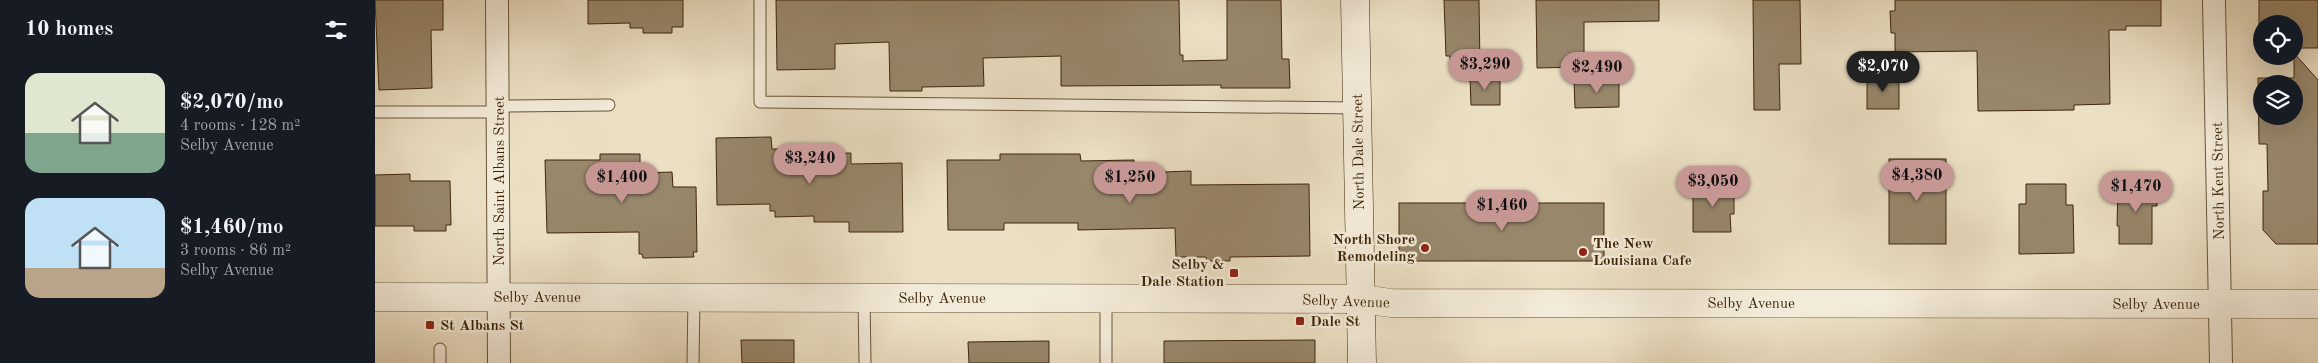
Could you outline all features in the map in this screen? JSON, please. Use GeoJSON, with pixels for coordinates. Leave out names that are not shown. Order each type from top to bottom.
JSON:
{"type":"FeatureCollection","features":[{"type":"Feature","properties":{"kind":"street","name":"North Saint Albans Street"},"geometry":{"type":"LineString","coordinates":[[497,0],[499,363]]}},
{"type":"Feature","properties":{"kind":"street","name":"North Dale Street"},"geometry":{"type":"LineString","coordinates":[[1355,0],[1362,363]]}},
{"type":"Feature","properties":{"kind":"street","name":"North Kent Street"},"geometry":{"type":"LineString","coordinates":[[2214,0],[2221,363]]}},
{"type":"Feature","properties":{"kind":"street","name":"Selby Avenue"},"geometry":{"type":"LineString","coordinates":[[375,296],[1361,299],[1391,303],[2318,304]]}},
{"type":"Feature","properties":{"kind":"lane"},"geometry":{"type":"LineString","coordinates":[[760,0],[760,102],[1358,108]]}},
{"type":"Feature","properties":{"kind":"lane"},"geometry":{"type":"LineString","coordinates":[[375,112],[609,105]]}},
{"type":"Feature","properties":{"kind":"lane"},"geometry":{"type":"LineString","coordinates":[[693,363],[694,297]]}},
{"type":"Feature","properties":{"kind":"lane"},"geometry":{"type":"LineString","coordinates":[[864,298],[865,363]]}},
{"type":"Feature","properties":{"kind":"lane"},"geometry":{"type":"LineString","coordinates":[[1106,298],[1106,363]]}},
{"type":"Feature","properties":{"kind":"lane"},"geometry":{"type":"LineString","coordinates":[[440,349],[440,363]]}},
{"type":"Feature","properties":{"kind":"building"},"geometry":{"type":"Polygon","coordinates":[[[375,0],[443,0],[443,30],[431,30],[432,88],[379,90],[375,0]]]}},
{"type":"Feature","properties":{"kind":"building"},"geometry":{"type":"Polygon","coordinates":[[[588,0],[683,0],[683,27],[672,27],[672,33],[643,33],[643,28],[630,28],[630,23],[588,24],[588,0]]]}},
{"type":"Feature","properties":{"kind":"building"},"geometry":{"type":"Polygon","coordinates":[[[776,0],[1179,0],[1180,55],[1183,55],[1183,61],[1227,60],[1227,0],[1281,0],[1282,59],[1289,59],[1290,88],[1221,88],[1221,85],[1061,86],[1061,56],[983,58],[984,86],[922,87],[922,91],[890,91],[889,42],[835,44],[835,69],[777,70],[776,0]]]}},
{"type":"Feature","properties":{"kind":"building"},"geometry":{"type":"Polygon","coordinates":[[[1444,0],[1479,0],[1480,67],[1450,67],[1450,56],[1446,56],[1444,0]]]}},
{"type":"Feature","properties":{"kind":"building"},"geometry":{"type":"Polygon","coordinates":[[[1536,0],[1659,0],[1659,21],[1584,22],[1584,67],[1537,68],[1536,0]]]}},
{"type":"Feature","properties":{"kind":"building"},"geometry":{"type":"Polygon","coordinates":[[[1753,0],[1800,0],[1801,64],[1779,64],[1780,110],[1754,110],[1753,0]]]}},
{"type":"Feature","properties":{"kind":"building"},"geometry":{"type":"Polygon","coordinates":[[[1895,0],[2161,0],[2161,26],[2126,26],[2126,30],[2109,30],[2110,104],[2074,105],[2074,110],[1978,111],[1977,51],[1895,52],[1895,33],[1891,33],[1890,11],[1895,11],[1895,0]]]}},
{"type":"Feature","properties":{"kind":"building"},"geometry":{"type":"Polygon","coordinates":[[[2259,0],[2318,0],[2318,48],[2303,48],[2303,15],[2259,15],[2259,0]]]}},
{"type":"Feature","properties":{"kind":"building"},"geometry":{"type":"Polygon","coordinates":[[[2303,63],[2318,80],[2318,244],[2276,244],[2263,230],[2263,191],[2268,191],[2267,144],[2259,144],[2259,125],[2303,125],[2303,75],[2294,75],[2294,65],[2303,65],[2303,63]]]}},
{"type":"Feature","properties":{"kind":"building"},"geometry":{"type":"Polygon","coordinates":[[[1867,77],[1899,77],[1899,109],[1867,109],[1867,77]]]}},
{"type":"Feature","properties":{"kind":"building"},"geometry":{"type":"Polygon","coordinates":[[[1470,78],[1500,78],[1500,105],[1471,105],[1470,78]]]}},
{"type":"Feature","properties":{"kind":"building"},"geometry":{"type":"Polygon","coordinates":[[[1574,81],[1619,81],[1619,107],[1575,108],[1574,81]]]}},
{"type":"Feature","properties":{"kind":"building"},"geometry":{"type":"Polygon","coordinates":[[[771,137],[772,149],[811,149],[811,154],[851,153],[851,164],[902,163],[903,232],[849,232],[849,222],[814,222],[814,216],[775,217],[775,211],[770,211],[770,204],[717,205],[716,138],[771,137]]]}},
{"type":"Feature","properties":{"kind":"building"},"geometry":{"type":"Polygon","coordinates":[[[600,154],[640,154],[640,173],[672,172],[673,187],[696,187],[697,252],[693,252],[694,257],[643,258],[642,254],[639,254],[639,232],[547,233],[545,160],[600,160],[600,154]]]}},
{"type":"Feature","properties":{"kind":"building"},"geometry":{"type":"Polygon","coordinates":[[[1000,154],[1080,154],[1081,161],[1134,160],[1134,173],[1191,171],[1191,185],[1309,184],[1310,256],[1230,257],[1230,261],[1207,261],[1206,257],[1176,257],[1175,228],[1078,230],[1078,223],[1004,223],[1004,230],[948,230],[947,160],[1000,160],[1000,154]]]}},
{"type":"Feature","properties":{"kind":"building"},"geometry":{"type":"Polygon","coordinates":[[[1889,159],[1946,159],[1946,244],[1889,244],[1889,159]]]}},
{"type":"Feature","properties":{"kind":"building"},"geometry":{"type":"Polygon","coordinates":[[[410,174],[410,181],[450,181],[451,225],[446,225],[446,231],[414,231],[414,226],[375,226],[375,175],[410,174]]]}},
{"type":"Feature","properties":{"kind":"building"},"geometry":{"type":"Polygon","coordinates":[[[1693,184],[1734,184],[1734,214],[1730,214],[1731,232],[1693,232],[1693,184]]]}},
{"type":"Feature","properties":{"kind":"building"},"geometry":{"type":"Polygon","coordinates":[[[2026,184],[2066,184],[2066,205],[2073,205],[2074,253],[2019,254],[2019,204],[2026,204],[2026,184]]]}},
{"type":"Feature","properties":{"kind":"building"},"geometry":{"type":"Polygon","coordinates":[[[2156,184],[2157,206],[2152,206],[2152,244],[2119,244],[2119,226],[2117,226],[2118,185],[2156,184]]]}},
{"type":"Feature","properties":{"kind":"building"},"geometry":{"type":"Polygon","coordinates":[[[1399,203],[1604,203],[1604,261],[1399,261],[1399,203]]]}},
{"type":"Feature","properties":{"kind":"building"},"geometry":{"type":"Polygon","coordinates":[[[741,340],[794,340],[794,363],[742,363],[741,340]]]}},
{"type":"Feature","properties":{"kind":"building"},"geometry":{"type":"Polygon","coordinates":[[[1315,340],[1315,363],[1164,363],[1164,341],[1315,340]]]}},
{"type":"Feature","properties":{"kind":"building"},"geometry":{"type":"Polygon","coordinates":[[[1049,341],[1049,363],[969,363],[968,342],[1049,341]]]}},
{"type":"Feature","properties":{"kind":"place","name":"North Shore Remodeling"},"geometry":{"type":"Point","coordinates":[1425,248]}},
{"type":"Feature","properties":{"kind":"place","name":"The New Louisiana Cafe"},"geometry":{"type":"Point","coordinates":[1583,252]}},
{"type":"Feature","properties":{"kind":"place","name":"Selby & Dale Station"},"geometry":{"type":"Point","coordinates":[1234,273]}},
{"type":"Feature","properties":{"kind":"place","name":"Dale St"},"geometry":{"type":"Point","coordinates":[1300,321]}},
{"type":"Feature","properties":{"kind":"place","name":"St Albans St"},"geometry":{"type":"Point","coordinates":[430,325]}}]}
